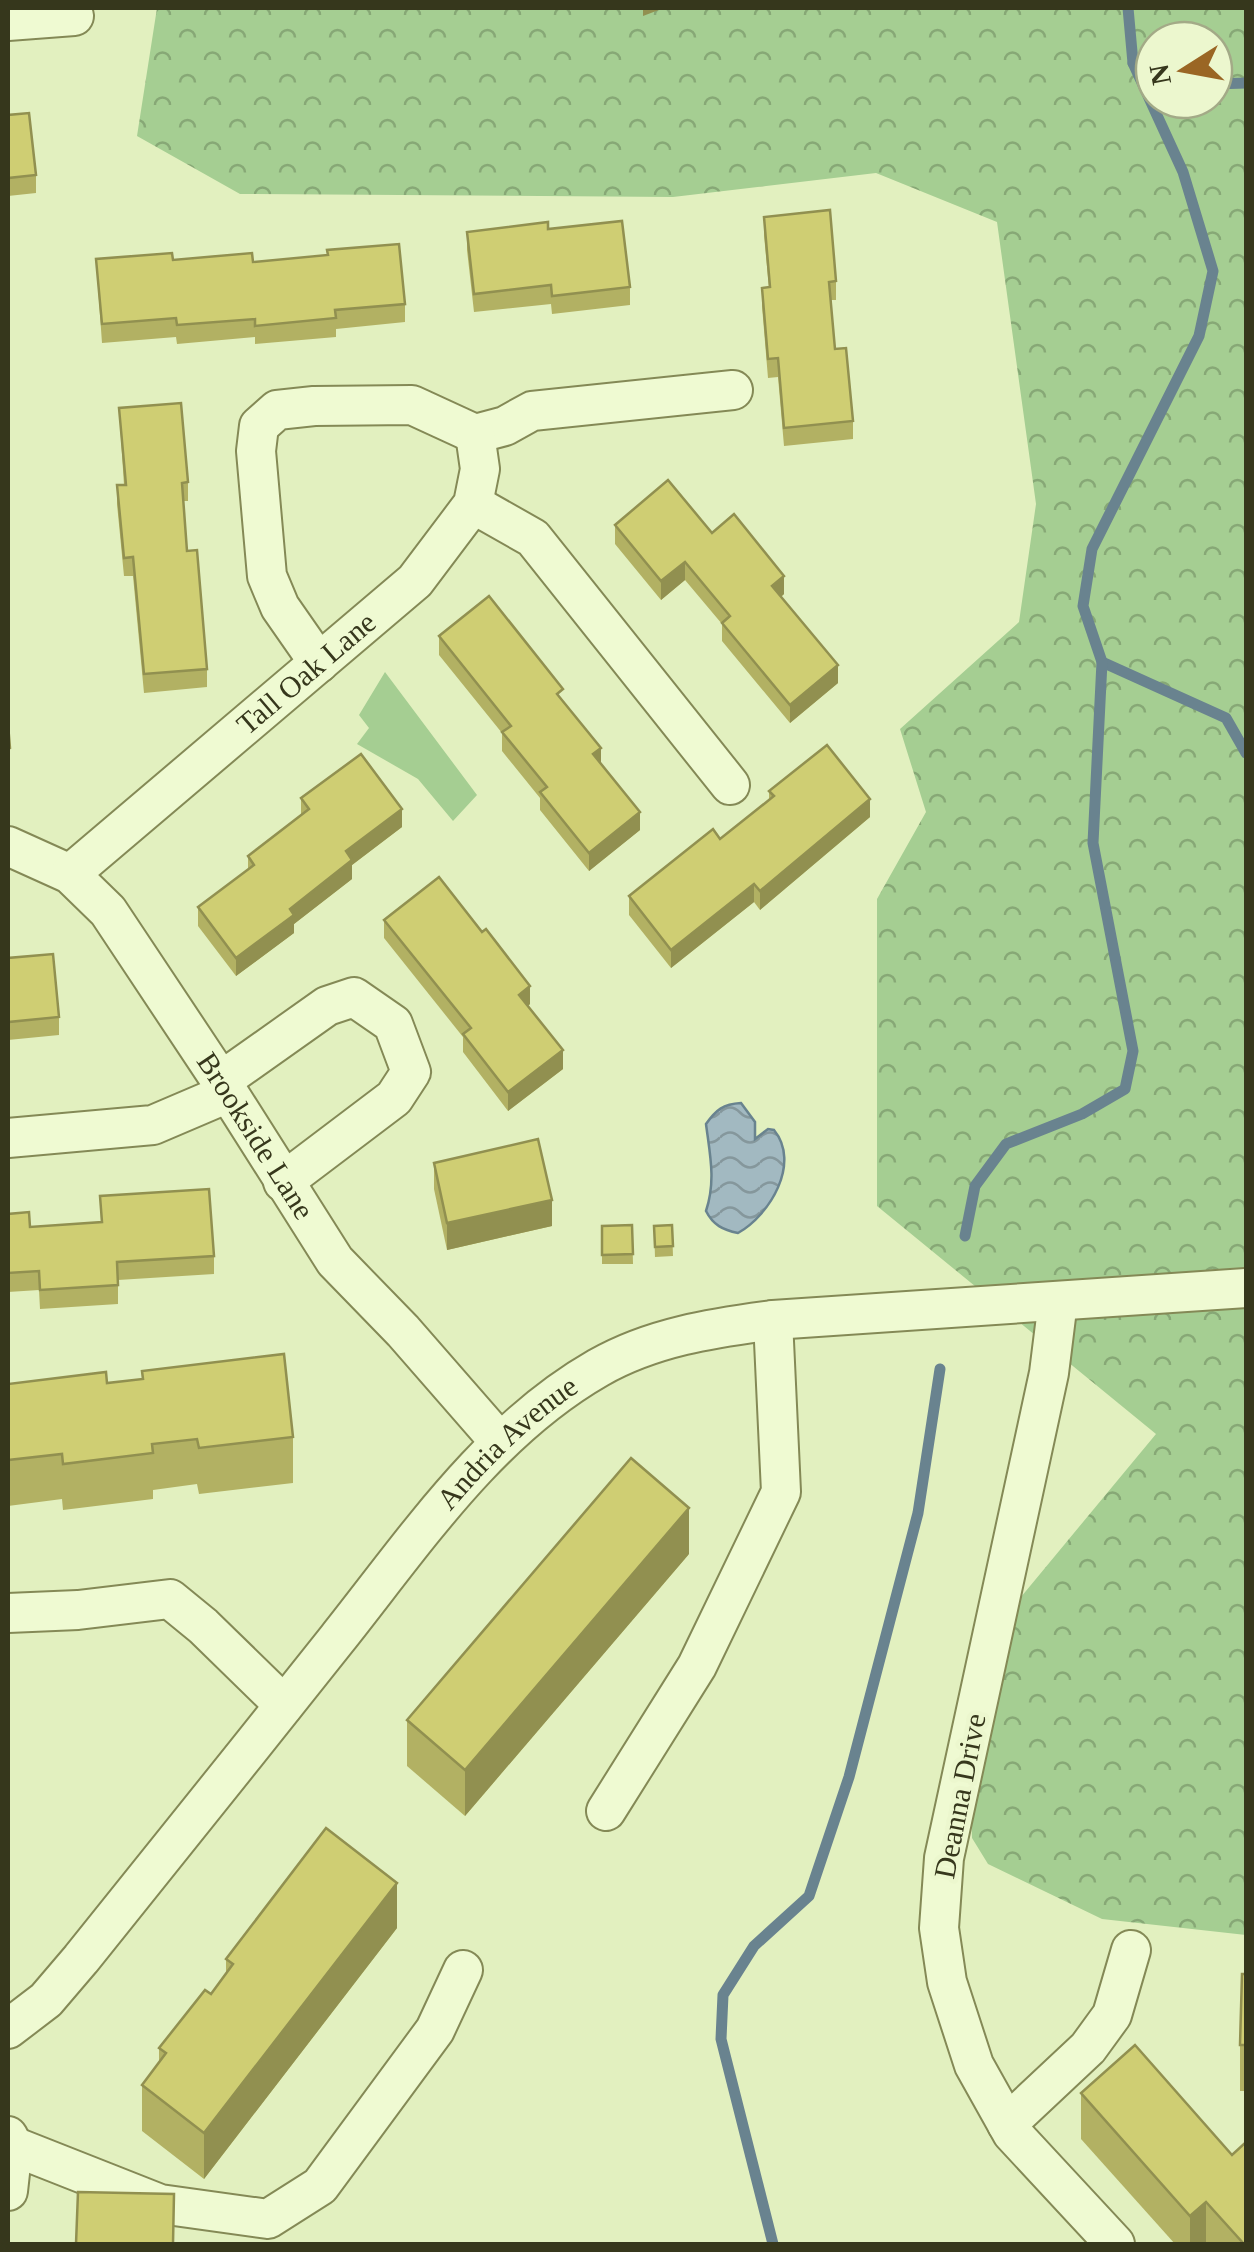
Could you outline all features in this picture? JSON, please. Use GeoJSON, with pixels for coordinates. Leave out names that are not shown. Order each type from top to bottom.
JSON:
{"type":"FeatureCollection","features":[{"type":"Feature","properties":{"kind":"street"},"geometry":{"type":"LineString","coordinates":[[8,21],[74,16]]}},
{"type":"Feature","properties":{"kind":"street"},"geometry":{"type":"LineString","coordinates":[[319,664],[280,607],[267,576],[256,452],[259,426],[276,410],[412,404],[475,434],[532,412],[733,390]]}},
{"type":"Feature","properties":{"kind":"street","name":"Tall Oak Lane"},"geometry":{"type":"LineString","coordinates":[[70,874],[415,580],[472,504],[480,469],[475,434]]}},
{"type":"Feature","properties":{"kind":"street"},"geometry":{"type":"LineString","coordinates":[[472,504],[533,538],[730,785]]}},
{"type":"Feature","properties":{"kind":"street","name":"Brookside Lane"},"geometry":{"type":"LineString","coordinates":[[8,846],[70,874],[108,911],[335,1261],[403,1331],[499,1441]]}},
{"type":"Feature","properties":{"kind":"street"},"geometry":{"type":"LineString","coordinates":[[8,1138],[153,1125],[224,1087],[328,1006],[354,997],[393,1024],[411,1072],[394,1098],[283,1182]]}},
{"type":"Feature","properties":{"kind":"street","name":"Andria Avenue"},"geometry":{"type":"LineString","coordinates":[[8,2029],[46,2000],[82,1959],[499,1441],[598,1368],[634,1351],[700,1330],[773,1320],[1246,1288]]}},
{"type":"Feature","properties":{"kind":"street","name":"Deanna Drive"},"geometry":{"type":"LineString","coordinates":[[1058,1300],[1049,1373],[944,1858],[939,1928],[947,1982],[974,2065],[1006,2124],[1115,2244]]}},
{"type":"Feature","properties":{"kind":"street"},"geometry":{"type":"LineString","coordinates":[[606,1810],[697,1666],[781,1492],[773,1320]]}},
{"type":"Feature","properties":{"kind":"street"},"geometry":{"type":"LineString","coordinates":[[8,1613],[78,1610],[170,1599],[284,1705]]}},
{"type":"Feature","properties":{"kind":"street"},"geometry":{"type":"LineString","coordinates":[[1006,2124],[1088,2048],[1112,2016],[1131,1950]]}},
{"type":"Feature","properties":{"kind":"street"},"geometry":{"type":"LineString","coordinates":[[8,2191],[10,2141],[160,2204],[264,2232],[320,2186],[435,2030],[463,1970]]}},
{"type":"Feature","properties":{"kind":"green space"},"geometry":{"type":"Polygon","coordinates":[[[157,8],[1246,8],[1246,1935],[1102,1919],[988,1864],[972,1838],[970,1786],[1001,1621],[1156,1434],[877,1206],[877,899],[926,812],[900,729],[1019,622],[1036,504],[997,222],[876,173],[673,197],[240,194],[137,136],[157,8]]]}},
{"type":"Feature","properties":{"kind":"green space"},"geometry":{"type":"Polygon","coordinates":[[[385,672],[477,795],[453,821],[418,779],[357,744],[369,728],[359,715],[385,672]]]}},
{"type":"Feature","properties":{"kind":"water"},"geometry":{"type":"Polygon","coordinates":[[[741,1103],[755,1122],[755,1139],[768,1129],[774,1130],[784,1157],[783,1172],[771,1201],[738,1233],[719,1226],[706,1211],[711,1178],[706,1124],[720,1109],[741,1103]]]}},
{"type":"Feature","properties":{"kind":"building"},"geometry":{"type":"Polygon","coordinates":[[[29,113],[36,175],[8,178],[8,115],[29,113]]]}},
{"type":"Feature","properties":{"kind":"building"},"geometry":{"type":"Polygon","coordinates":[[[830,210],[836,281],[829,282],[835,349],[846,348],[853,421],[784,428],[778,358],[768,359],[762,288],[770,287],[764,217],[830,210]]]}},
{"type":"Feature","properties":{"kind":"building"},"geometry":{"type":"Polygon","coordinates":[[[622,221],[630,287],[552,296],[551,285],[474,294],[467,232],[548,222],[548,229],[622,221]]]}},
{"type":"Feature","properties":{"kind":"building"},"geometry":{"type":"Polygon","coordinates":[[[399,244],[405,304],[335,310],[336,318],[255,326],[255,319],[177,325],[176,318],[102,324],[96,259],[172,253],[173,260],[252,253],[253,262],[399,244]]]}},
{"type":"Feature","properties":{"kind":"building"},"geometry":{"type":"Polygon","coordinates":[[[181,403],[188,482],[182,483],[187,551],[197,550],[207,669],[144,674],[133,557],[124,558],[117,485],[126,485],[119,408],[181,403]]]}},
{"type":"Feature","properties":{"kind":"building"},"geometry":{"type":"Polygon","coordinates":[[[668,480],[712,533],[734,514],[784,576],[772,586],[838,665],[790,705],[722,623],[730,616],[685,562],[661,581],[615,525],[668,480]]]}},
{"type":"Feature","properties":{"kind":"building"},"geometry":{"type":"Polygon","coordinates":[[[489,596],[563,689],[557,694],[601,748],[593,754],[640,812],[589,853],[540,792],[547,787],[502,732],[511,726],[439,636],[489,596]]]}},
{"type":"Feature","properties":{"kind":"building"},"geometry":{"type":"Polygon","coordinates":[[[827,745],[870,799],[760,891],[754,884],[671,950],[629,896],[713,829],[720,839],[774,796],[769,791],[827,745]]]}},
{"type":"Feature","properties":{"kind":"building"},"geometry":{"type":"Polygon","coordinates":[[[361,754],[402,809],[346,851],[352,860],[290,909],[294,915],[236,958],[198,907],[254,865],[248,856],[309,809],[301,798],[361,754]]]}},
{"type":"Feature","properties":{"kind":"building"},"geometry":{"type":"Polygon","coordinates":[[[439,877],[530,986],[519,995],[563,1050],[508,1092],[463,1034],[471,1028],[384,920],[439,877]]]}},
{"type":"Feature","properties":{"kind":"building"},"geometry":{"type":"Polygon","coordinates":[[[53,954],[59,1017],[8,1022],[8,958],[53,954]]]}},
{"type":"Feature","properties":{"kind":"building"},"geometry":{"type":"Polygon","coordinates":[[[538,1139],[552,1200],[447,1223],[434,1163],[538,1139]]]}},
{"type":"Feature","properties":{"kind":"building"},"geometry":{"type":"Polygon","coordinates":[[[209,1189],[214,1256],[117,1262],[118,1285],[40,1290],[39,1271],[8,1273],[8,1214],[29,1212],[30,1227],[102,1222],[100,1196],[209,1189]]]}},
{"type":"Feature","properties":{"kind":"building"},"geometry":{"type":"Polygon","coordinates":[[[632,1225],[633,1254],[602,1255],[602,1226],[632,1225]]]}},
{"type":"Feature","properties":{"kind":"building"},"geometry":{"type":"Polygon","coordinates":[[[672,1225],[673,1246],[655,1247],[654,1226],[672,1225]]]}},
{"type":"Feature","properties":{"kind":"building"},"geometry":{"type":"Polygon","coordinates":[[[284,1354],[293,1437],[199,1448],[197,1439],[152,1444],[153,1453],[63,1464],[62,1454],[8,1460],[8,1384],[106,1372],[107,1383],[143,1379],[142,1371],[284,1354]]]}},
{"type":"Feature","properties":{"kind":"building"},"geometry":{"type":"Polygon","coordinates":[[[631,1458],[689,1508],[465,1770],[407,1720],[631,1458]]]}},
{"type":"Feature","properties":{"kind":"building"},"geometry":{"type":"Polygon","coordinates":[[[326,1828],[397,1883],[204,2133],[142,2085],[166,2053],[159,2048],[205,1990],[211,1994],[233,1964],[226,1959],[326,1828]]]}},
{"type":"Feature","properties":{"kind":"building"},"geometry":{"type":"Polygon","coordinates":[[[1242,1974],[1246,1974],[1246,2045],[1240,2045],[1242,1974]]]}},
{"type":"Feature","properties":{"kind":"building"},"geometry":{"type":"Polygon","coordinates":[[[1135,2045],[1232,2155],[1246,2142],[1246,2244],[1206,2202],[1190,2216],[1081,2093],[1135,2045]]]}},
{"type":"Feature","properties":{"kind":"building"},"geometry":{"type":"Polygon","coordinates":[[[78,2192],[174,2194],[173,2244],[76,2244],[78,2192]]]}},
{"type":"Feature","properties":{"kind":"waterway"},"geometry":{"type":"LineString","coordinates":[[965,1236],[975,1186],[1006,1144],[1082,1114],[1125,1089],[1133,1051],[1093,843],[1102,662],[1083,606],[1092,549],[1199,336],[1213,271],[1183,172],[1133,63],[1128,8]]}},
{"type":"Feature","properties":{"kind":"waterway"},"geometry":{"type":"LineString","coordinates":[[1234,83],[1246,83]]}},
{"type":"Feature","properties":{"kind":"waterway"},"geometry":{"type":"LineString","coordinates":[[1102,662],[1226,718],[1246,753]]}},
{"type":"Feature","properties":{"kind":"waterway"},"geometry":{"type":"LineString","coordinates":[[773,2244],[721,2039],[723,1995],[754,1946],[809,1896],[849,1777],[918,1513],[940,1369]]}}]}
